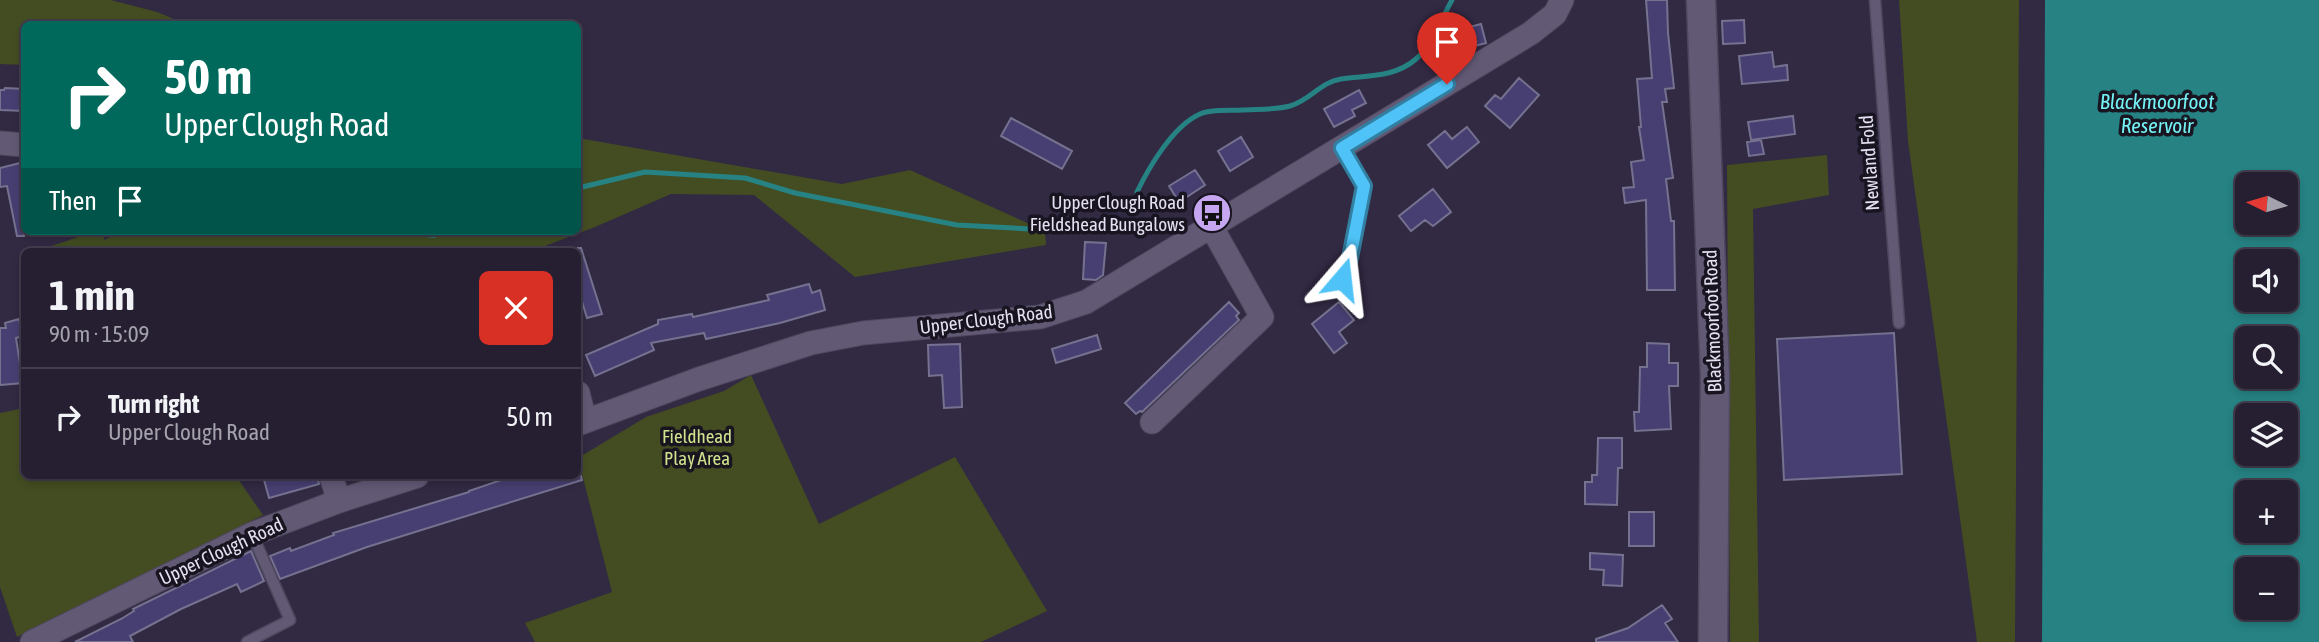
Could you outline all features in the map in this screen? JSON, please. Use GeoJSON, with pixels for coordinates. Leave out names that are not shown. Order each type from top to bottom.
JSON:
{"type":"FeatureCollection","features":[{"type":"Feature","properties":{"kind":"street","name":"Upper Clough Road"},"geometry":{"type":"LineString","coordinates":[[581,422],[699,379],[811,343],[863,333],[1040,317],[1086,302],[1531,33],[1555,14],[1562,0]]}},
{"type":"Feature","properties":{"kind":"street","name":"Blackmoorfoot Road"},"geometry":{"type":"LineString","coordinates":[[1701,0],[1715,375],[1713,642]]}},
{"type":"Feature","properties":{"kind":"street"},"geometry":{"type":"LineString","coordinates":[[0,143],[21,145]]}},
{"type":"Feature","properties":{"kind":"street"},"geometry":{"type":"LineString","coordinates":[[1152,422],[1262,317],[1211,226]]}},
{"type":"Feature","properties":{"kind":"street"},"geometry":{"type":"LineString","coordinates":[[332,479],[339,501]]}},
{"type":"Feature","properties":{"kind":"street","name":"Upper Clough Road"},"geometry":{"type":"LineString","coordinates":[[32,642],[252,534],[339,501],[408,479]]}},
{"type":"Feature","properties":{"kind":"lane","name":"Newland Fold"},"geometry":{"type":"LineString","coordinates":[[1875,0],[1899,323]]}},
{"type":"Feature","properties":{"kind":"lane"},"geometry":{"type":"LineString","coordinates":[[1311,297],[1342,279],[1350,258],[1364,186],[1342,148]]}},
{"type":"Feature","properties":{"kind":"lane"},"geometry":{"type":"LineString","coordinates":[[247,642],[290,620],[252,534]]}},
{"type":"Feature","properties":{"kind":"green space"},"geometry":{"type":"Polygon","coordinates":[[[0,0],[111,0],[157,12],[179,21],[21,21],[21,65],[0,64],[0,0]]]}},
{"type":"Feature","properties":{"kind":"green space"},"geometry":{"type":"Polygon","coordinates":[[[1899,0],[2019,0],[2015,642],[1977,642],[1908,141],[1899,0]]]}},
{"type":"Feature","properties":{"kind":"green space"},"geometry":{"type":"Polygon","coordinates":[[[581,139],[842,184],[910,170],[1045,231],[1046,245],[855,277],[754,195],[671,194],[581,232],[581,139]]]}},
{"type":"Feature","properties":{"kind":"green space"},"geometry":{"type":"Polygon","coordinates":[[[1827,155],[1829,195],[1753,209],[1759,642],[1730,642],[1727,165],[1827,155]]]}},
{"type":"Feature","properties":{"kind":"green space"},"geometry":{"type":"Polygon","coordinates":[[[84,235],[103,235],[104,240],[115,235],[574,235],[540,248],[46,248],[84,235]]]}},
{"type":"Feature","properties":{"kind":"green space","name":"Fieldhead Play Area"},"geometry":{"type":"Polygon","coordinates":[[[751,375],[819,524],[955,457],[1047,611],[981,642],[535,642],[525,623],[612,592],[581,470],[581,456],[646,417],[724,391],[751,375]]]}},
{"type":"Feature","properties":{"kind":"green space"},"geometry":{"type":"Polygon","coordinates":[[[21,409],[21,479],[238,479],[263,515],[17,637],[0,587],[0,413],[21,409]]]}},
{"type":"Feature","properties":{"kind":"water","name":"Blackmoorfoot Reservoir"},"geometry":{"type":"Polygon","coordinates":[[[2045,0],[2319,0],[2319,642],[2042,642],[2045,0]]]}},
{"type":"Feature","properties":{"kind":"water"},"geometry":{"type":"Polygon","coordinates":[[[406,235],[438,235],[435,238],[406,235]]]}},
{"type":"Feature","properties":{"kind":"building"},"geometry":{"type":"Polygon","coordinates":[[[1646,0],[1667,0],[1674,88],[1665,89],[1667,102],[1662,102],[1673,178],[1666,179],[1671,221],[1674,221],[1675,290],[1647,290],[1646,200],[1625,203],[1623,188],[1634,187],[1631,162],[1644,160],[1639,127],[1637,79],[1652,78],[1646,0]]]}},
{"type":"Feature","properties":{"kind":"building"},"geometry":{"type":"Polygon","coordinates":[[[1744,20],[1745,43],[1723,44],[1722,21],[1744,20]]]}},
{"type":"Feature","properties":{"kind":"building"},"geometry":{"type":"Polygon","coordinates":[[[1481,24],[1486,43],[1463,49],[1458,30],[1481,24]]]}},
{"type":"Feature","properties":{"kind":"building"},"geometry":{"type":"Polygon","coordinates":[[[1772,52],[1774,67],[1787,65],[1788,80],[1742,84],[1739,56],[1772,52]]]}},
{"type":"Feature","properties":{"kind":"building"},"geometry":{"type":"Polygon","coordinates":[[[1519,78],[1539,95],[1510,128],[1485,106],[1495,95],[1501,99],[1519,78]]]}},
{"type":"Feature","properties":{"kind":"building"},"geometry":{"type":"Polygon","coordinates":[[[21,89],[21,111],[0,110],[0,90],[21,89]]]}},
{"type":"Feature","properties":{"kind":"building"},"geometry":{"type":"Polygon","coordinates":[[[1359,90],[1366,103],[1352,110],[1355,116],[1334,127],[1324,109],[1359,90]]]}},
{"type":"Feature","properties":{"kind":"building"},"geometry":{"type":"Polygon","coordinates":[[[1793,116],[1795,134],[1751,140],[1748,122],[1793,116]]]}},
{"type":"Feature","properties":{"kind":"building"},"geometry":{"type":"Polygon","coordinates":[[[1011,118],[1072,151],[1062,169],[1001,136],[1011,118]]]}},
{"type":"Feature","properties":{"kind":"building"},"geometry":{"type":"Polygon","coordinates":[[[1467,127],[1479,142],[1447,168],[1428,145],[1445,131],[1452,139],[1467,127]]]}},
{"type":"Feature","properties":{"kind":"building"},"geometry":{"type":"Polygon","coordinates":[[[1241,137],[1253,157],[1230,171],[1218,151],[1241,137]]]}},
{"type":"Feature","properties":{"kind":"building"},"geometry":{"type":"Polygon","coordinates":[[[1761,140],[1764,154],[1749,156],[1747,142],[1761,140]]]}},
{"type":"Feature","properties":{"kind":"building"},"geometry":{"type":"Polygon","coordinates":[[[21,163],[21,235],[24,236],[17,236],[7,186],[0,187],[0,168],[21,163]]]}},
{"type":"Feature","properties":{"kind":"building"},"geometry":{"type":"Polygon","coordinates":[[[1195,170],[1205,185],[1179,202],[1169,186],[1195,170]]]}},
{"type":"Feature","properties":{"kind":"building"},"geometry":{"type":"Polygon","coordinates":[[[1433,189],[1451,212],[1433,226],[1425,220],[1411,231],[1399,216],[1433,189]]]}},
{"type":"Feature","properties":{"kind":"building"},"geometry":{"type":"Polygon","coordinates":[[[1085,242],[1106,243],[1103,275],[1096,280],[1083,279],[1085,242]]]}},
{"type":"Feature","properties":{"kind":"building"},"geometry":{"type":"Polygon","coordinates":[[[581,248],[602,314],[587,318],[581,298],[581,248]]]}},
{"type":"Feature","properties":{"kind":"building"},"geometry":{"type":"Polygon","coordinates":[[[809,284],[812,293],[820,290],[825,310],[706,339],[704,333],[651,343],[654,350],[595,376],[586,355],[658,324],[658,320],[692,314],[693,317],[769,300],[767,295],[809,284]]]}},
{"type":"Feature","properties":{"kind":"building"},"geometry":{"type":"Polygon","coordinates":[[[1229,302],[1239,313],[1236,316],[1239,320],[1142,412],[1136,414],[1125,403],[1229,302]]]}},
{"type":"Feature","properties":{"kind":"building"},"geometry":{"type":"Polygon","coordinates":[[[1339,302],[1354,320],[1339,332],[1347,343],[1334,353],[1312,324],[1339,302]]]}},
{"type":"Feature","properties":{"kind":"building"},"geometry":{"type":"Polygon","coordinates":[[[19,319],[21,337],[16,338],[21,383],[0,385],[0,328],[6,328],[5,323],[19,319]]]}},
{"type":"Feature","properties":{"kind":"building"},"geometry":{"type":"Polygon","coordinates":[[[1894,333],[1902,474],[1784,480],[1777,339],[1894,333]]]}},
{"type":"Feature","properties":{"kind":"building"},"geometry":{"type":"Polygon","coordinates":[[[1097,335],[1101,349],[1056,363],[1052,349],[1097,335]]]}},
{"type":"Feature","properties":{"kind":"building"},"geometry":{"type":"Polygon","coordinates":[[[1647,343],[1669,344],[1669,363],[1678,363],[1678,386],[1669,386],[1671,429],[1635,431],[1634,412],[1639,412],[1640,367],[1647,367],[1647,343]]]}},
{"type":"Feature","properties":{"kind":"building"},"geometry":{"type":"Polygon","coordinates":[[[960,344],[962,407],[944,408],[942,375],[929,376],[928,345],[960,344]]]}},
{"type":"Feature","properties":{"kind":"building"},"geometry":{"type":"Polygon","coordinates":[[[1598,438],[1622,438],[1622,468],[1618,468],[1617,505],[1585,504],[1585,482],[1592,482],[1592,475],[1597,475],[1598,438]]]}},
{"type":"Feature","properties":{"kind":"building"},"geometry":{"type":"Polygon","coordinates":[[[581,476],[582,480],[367,547],[280,579],[270,556],[290,548],[291,551],[334,535],[333,533],[504,479],[581,479],[581,476]]]}},
{"type":"Feature","properties":{"kind":"building"},"geometry":{"type":"Polygon","coordinates":[[[264,479],[318,479],[319,484],[269,498],[264,479]]]}},
{"type":"Feature","properties":{"kind":"building"},"geometry":{"type":"Polygon","coordinates":[[[1629,512],[1654,512],[1654,546],[1629,546],[1629,512]]]}},
{"type":"Feature","properties":{"kind":"building"},"geometry":{"type":"Polygon","coordinates":[[[251,551],[264,581],[241,592],[237,584],[181,609],[130,636],[133,642],[75,642],[121,619],[134,611],[133,609],[251,551]]]}},
{"type":"Feature","properties":{"kind":"building"},"geometry":{"type":"Polygon","coordinates":[[[1590,553],[1623,555],[1622,586],[1603,585],[1604,570],[1590,569],[1590,553]]]}},
{"type":"Feature","properties":{"kind":"building"},"geometry":{"type":"Polygon","coordinates":[[[1662,605],[1672,619],[1665,623],[1678,642],[1596,642],[1596,639],[1628,628],[1662,605]]]}},
{"type":"Feature","properties":{"kind":"waterway"},"geometry":{"type":"LineString","coordinates":[[1137,192],[1171,137],[1190,120],[1210,111],[1290,106],[1334,81],[1399,70],[1416,59],[1428,46],[1452,0]]}},
{"type":"Feature","properties":{"kind":"waterway"},"geometry":{"type":"LineString","coordinates":[[581,187],[645,172],[745,178],[795,193],[957,225],[1067,231],[1100,229]]}},
{"type":"Feature","properties":{"kind":"place","name":"Upper Clough Road Fieldshead Bungalows"},"geometry":{"type":"Point","coordinates":[1212,213]}},
{"type":"Feature","properties":{"kind":"route"},"geometry":{"type":"LineString","coordinates":[[1342,279],[1350,258],[1364,186],[1342,148],[1447,84]]}}]}
